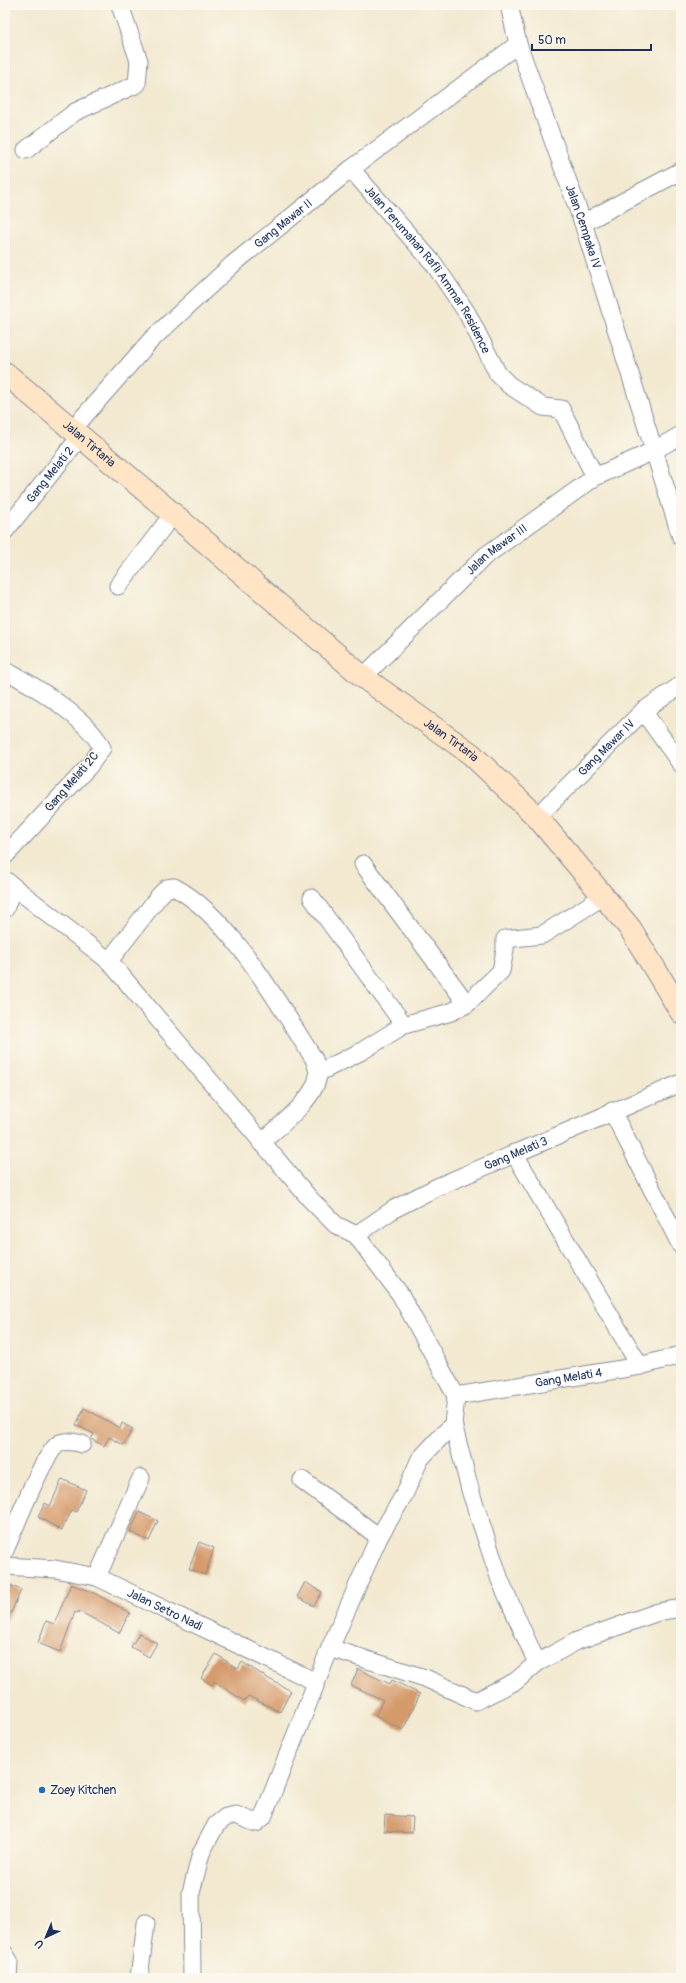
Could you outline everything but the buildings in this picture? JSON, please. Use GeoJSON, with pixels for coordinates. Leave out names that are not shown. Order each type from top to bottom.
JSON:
{"type":"FeatureCollection","features":[{"type":"Feature","properties":{"kind":"street"},"geometry":{"type":"LineString","coordinates":[[26,150],[75,112],[137,84],[139,61],[120,5]]}},
{"type":"Feature","properties":{"kind":"street","name":"Jalan Cempaka IV"},"geometry":{"type":"LineString","coordinates":[[509,5],[518,44],[583,223],[681,537]]}},
{"type":"Feature","properties":{"kind":"street","name":"Gang Mawar II"},"geometry":{"type":"LineString","coordinates":[[76,433],[151,340],[232,264],[351,169],[518,44]]}},
{"type":"Feature","properties":{"kind":"street","name":"Jalan Perumahan Rafli Ammar Residence"},"geometry":{"type":"LineString","coordinates":[[351,169],[434,264],[467,313],[498,374],[509,385],[543,407],[560,409],[595,477]]}},
{"type":"Feature","properties":{"kind":"street"},"geometry":{"type":"LineString","coordinates":[[583,223],[681,171]]}},
{"type":"Feature","properties":{"kind":"street","name":"Jalan Tirtaria"},"geometry":{"type":"LineString","coordinates":[[5,373],[173,514],[363,677],[471,754],[537,816],[630,928],[681,1012]]}},
{"type":"Feature","properties":{"kind":"street","name":"Gang Melati 2"},"geometry":{"type":"LineString","coordinates":[[5,532],[76,433]]}},
{"type":"Feature","properties":{"kind":"street","name":"Jalan Mawar III"},"geometry":{"type":"LineString","coordinates":[[363,677],[485,556],[595,477],[681,435]]}},
{"type":"Feature","properties":{"kind":"street"},"geometry":{"type":"LineString","coordinates":[[118,586],[173,514]]}},
{"type":"Feature","properties":{"kind":"street","name":"Gang Melati 2C"},"geometry":{"type":"LineString","coordinates":[[5,670],[19,677],[66,709],[99,739],[102,748],[90,765],[5,856]]}},
{"type":"Feature","properties":{"kind":"street","name":"Gang Mawar IV"},"geometry":{"type":"LineString","coordinates":[[537,816],[643,711],[681,685]]}},
{"type":"Feature","properties":{"kind":"street"},"geometry":{"type":"LineString","coordinates":[[643,711],[681,764]]}},
{"type":"Feature","properties":{"kind":"street"},"geometry":{"type":"LineString","coordinates":[[363,864],[467,1004]]}},
{"type":"Feature","properties":{"kind":"street"},"geometry":{"type":"LineString","coordinates":[[5,909],[9,883],[109,961],[261,1143],[310,1199],[336,1225],[356,1235],[400,1294],[456,1396],[453,1424],[471,1493],[500,1580],[537,1663]]}},
{"type":"Feature","properties":{"kind":"street"},"geometry":{"type":"LineString","coordinates":[[109,961],[159,896],[167,888],[174,887],[187,894],[202,906],[242,950],[314,1059],[318,1073],[316,1085],[306,1100],[261,1143]]}},
{"type":"Feature","properties":{"kind":"street"},"geometry":{"type":"LineString","coordinates":[[318,1073],[362,1051],[404,1025],[451,1012],[467,1004],[501,970],[506,950],[505,939],[542,935],[604,896]]}},
{"type":"Feature","properties":{"kind":"street"},"geometry":{"type":"LineString","coordinates":[[312,898],[404,1025]]}},
{"type":"Feature","properties":{"kind":"street","name":"Gang Melati 3"},"geometry":{"type":"LineString","coordinates":[[356,1235],[394,1209],[436,1187],[681,1083]]}},
{"type":"Feature","properties":{"kind":"street"},"geometry":{"type":"LineString","coordinates":[[612,1111],[681,1246]]}},
{"type":"Feature","properties":{"kind":"street"},"geometry":{"type":"LineString","coordinates":[[514,1153],[640,1366]]}},
{"type":"Feature","properties":{"kind":"street","name":"Gang Melati 4"},"geometry":{"type":"LineString","coordinates":[[456,1396],[640,1366],[681,1356]]}},
{"type":"Feature","properties":{"kind":"street"},"geometry":{"type":"LineString","coordinates":[[192,1978],[191,1893],[201,1852],[216,1825],[226,1817],[236,1815],[256,1822],[263,1817],[330,1648],[379,1537],[404,1495],[420,1459],[453,1424]]}},
{"type":"Feature","properties":{"kind":"street"},"geometry":{"type":"LineString","coordinates":[[5,1550],[46,1457],[59,1443],[71,1441],[82,1444]]}},
{"type":"Feature","properties":{"kind":"street"},"geometry":{"type":"LineString","coordinates":[[97,1577],[141,1478]]}},
{"type":"Feature","properties":{"kind":"street"},"geometry":{"type":"LineString","coordinates":[[302,1480],[379,1537]]}},
{"type":"Feature","properties":{"kind":"street","name":"Jalan Setro Nadi"},"geometry":{"type":"LineString","coordinates":[[5,1566],[55,1569],[97,1577],[316,1682]]}},
{"type":"Feature","properties":{"kind":"street"},"geometry":{"type":"LineString","coordinates":[[330,1648],[426,1678],[476,1701],[516,1681],[537,1663],[576,1641],[658,1612],[681,1608]]}},
{"type":"Feature","properties":{"kind":"street"},"geometry":{"type":"LineString","coordinates":[[139,1978],[146,1923]]}},
{"type":"Feature","properties":{"kind":"street"},"geometry":{"type":"LineString","coordinates":[[5,1954],[9,1961],[8,1978]]}},
{"type":"Feature","properties":{"kind":"place","name":"Zoey Kitchen"},"geometry":{"type":"Point","coordinates":[42,1790]}}]}
